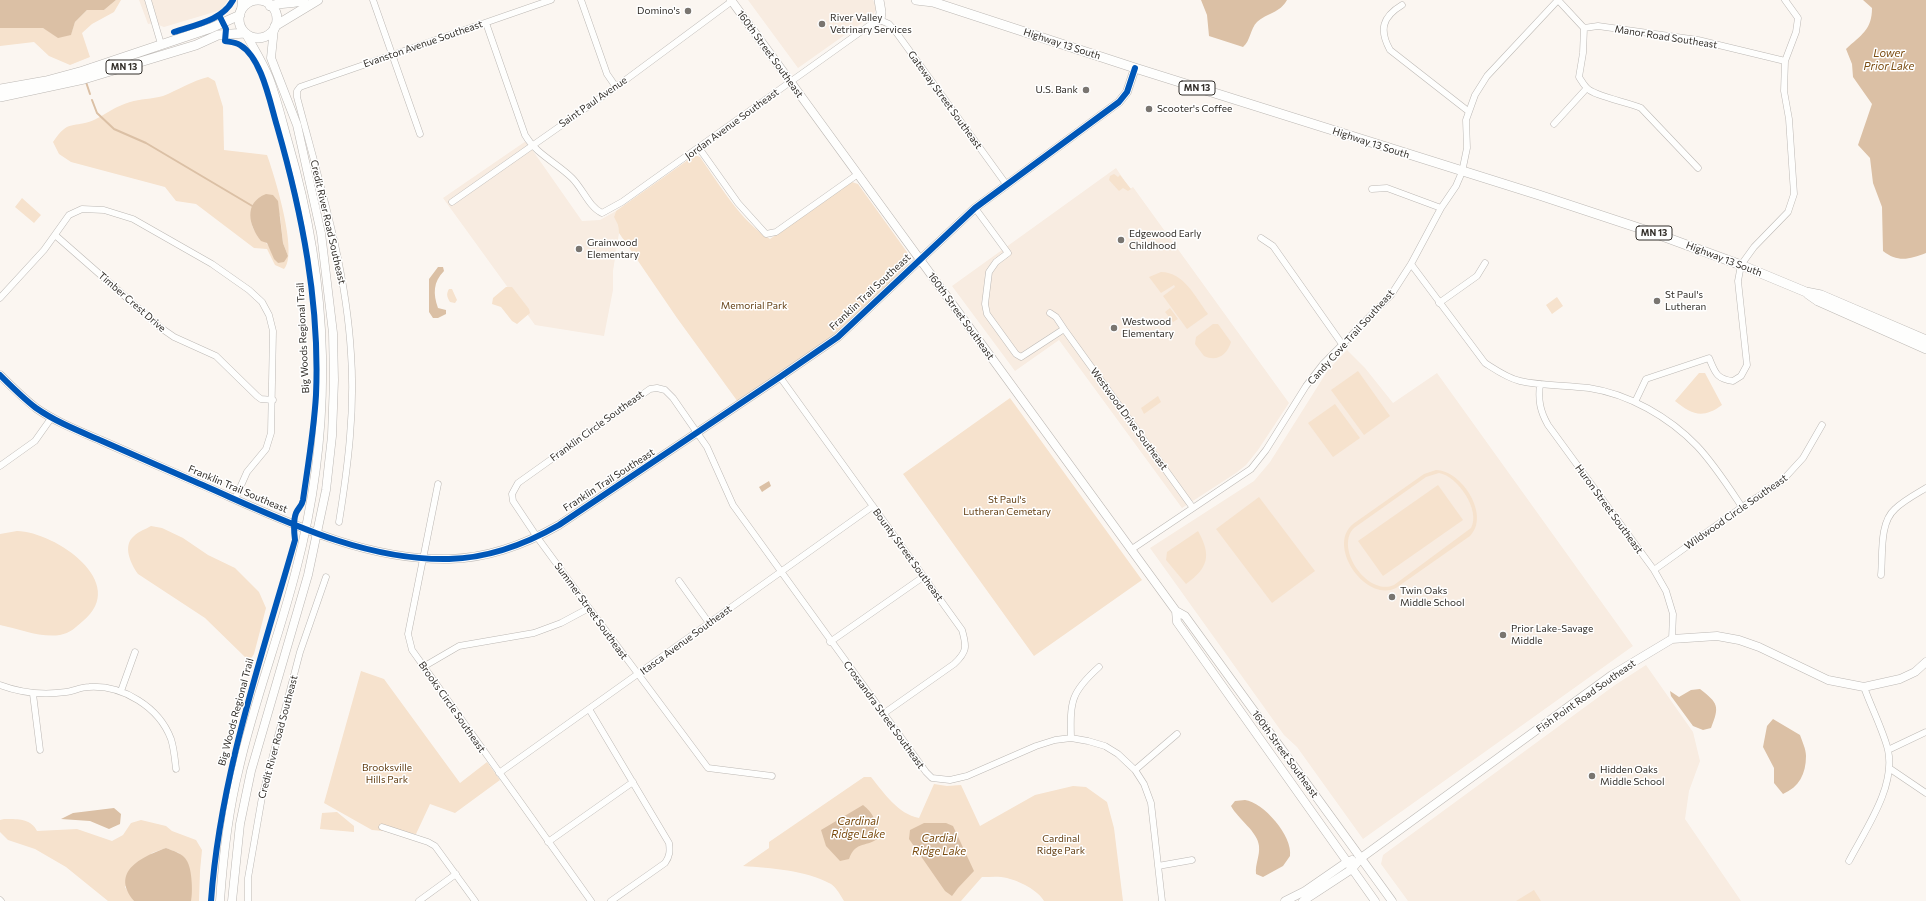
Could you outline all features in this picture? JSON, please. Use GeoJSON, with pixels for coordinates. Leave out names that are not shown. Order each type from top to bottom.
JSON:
{"type":"FeatureCollection","features":[{"type":"Feature","properties":{"kind":"main road"},"geometry":{"type":"LineString","coordinates":[[304,0],[293,4],[269,3],[258,0],[252,1],[247,4],[240,13],[240,24],[246,33],[259,38],[270,33],[275,27],[318,0]]}},
{"type":"Feature","properties":{"kind":"main road"},"geometry":{"type":"LineString","coordinates":[[879,0],[881,12],[880,20]]}},
{"type":"Feature","properties":{"kind":"main road","name":"Highway 13 South"},"geometry":{"type":"LineString","coordinates":[[916,0],[932,1],[1135,68],[1539,195],[1741,265],[1806,292],[1821,295],[1926,340]]}},
{"type":"Feature","properties":{"kind":"main road"},"geometry":{"type":"LineString","coordinates":[[269,3],[276,15],[275,27]]}},
{"type":"Feature","properties":{"kind":"main road","name":"MN 13"},"geometry":{"type":"LineString","coordinates":[[0,89],[46,82],[211,28],[240,13]]}},
{"type":"Feature","properties":{"kind":"main road","name":"MN 13"},"geometry":{"type":"LineString","coordinates":[[0,97],[84,79],[196,45],[218,35],[246,33]]}},
{"type":"Feature","properties":{"kind":"main road","name":"Highway 13 South"},"geometry":{"type":"LineString","coordinates":[[1806,292],[1818,301],[1926,349]]}},
{"type":"Feature","properties":{"kind":"street"},"geometry":{"type":"LineString","coordinates":[[148,0],[162,44]]}},
{"type":"Feature","properties":{"kind":"street"},"geometry":{"type":"LineString","coordinates":[[240,13],[242,0]]}},
{"type":"Feature","properties":{"kind":"street"},"geometry":{"type":"LineString","coordinates":[[373,0],[420,134]]}},
{"type":"Feature","properties":{"kind":"street","name":"Evanston Avenue Southeast"},"geometry":{"type":"LineString","coordinates":[[297,91],[300,87],[392,54],[551,0]]}},
{"type":"Feature","properties":{"kind":"street"},"geometry":{"type":"LineString","coordinates":[[581,0],[607,74],[616,86]]}},
{"type":"Feature","properties":{"kind":"street","name":"Saint Paul Avenue"},"geometry":{"type":"LineString","coordinates":[[452,202],[616,86],[732,0]]}},
{"type":"Feature","properties":{"kind":"street","name":"160th Street Southeast"},"geometry":{"type":"LineString","coordinates":[[732,0],[1176,610],[1185,616],[1392,901]]}},
{"type":"Feature","properties":{"kind":"street"},"geometry":{"type":"LineString","coordinates":[[1558,0],[1584,28],[1583,53],[1579,77],[1586,89],[1641,108],[1698,168]]}},
{"type":"Feature","properties":{"kind":"street","name":"Candy Cove Trail Southeast"},"geometry":{"type":"LineString","coordinates":[[1132,549],[1251,468],[1306,386],[1342,344],[1391,295],[1411,264],[1440,208],[1456,186],[1462,172],[1467,148],[1466,120],[1468,111],[1487,76],[1558,0]]}},
{"type":"Feature","properties":{"kind":"street"},"geometry":{"type":"LineString","coordinates":[[1635,402],[1646,379],[1709,358],[1714,372],[1723,380],[1733,381],[1741,376],[1747,365],[1738,281],[1741,265],[1754,247],[1788,212],[1794,194],[1789,120],[1784,91],[1784,61],[1796,32],[1798,18],[1785,0]]}},
{"type":"Feature","properties":{"kind":"street"},"geometry":{"type":"LineString","coordinates":[[1402,5],[1387,16],[1384,27],[1384,39],[1390,50],[1468,111]]}},
{"type":"Feature","properties":{"kind":"street","name":"Jordan Avenue Southeast"},"geometry":{"type":"LineString","coordinates":[[531,145],[572,178],[596,210],[602,213],[616,206],[870,25],[880,20]]}},
{"type":"Feature","properties":{"kind":"street","name":"Gateway Street Southeast"},"geometry":{"type":"LineString","coordinates":[[880,20],[889,24],[896,32],[1006,184]]}},
{"type":"Feature","properties":{"kind":"street"},"geometry":{"type":"LineString","coordinates":[[486,23],[525,135],[531,145]]}},
{"type":"Feature","properties":{"kind":"street","name":"Manor Road Southeast"},"geometry":{"type":"LineString","coordinates":[[1584,28],[1598,26],[1698,40],[1784,61]]}},
{"type":"Feature","properties":{"kind":"street"},"geometry":{"type":"LineString","coordinates":[[232,901],[238,844],[251,771],[308,575],[326,490],[332,436],[334,380],[333,333],[322,234],[297,125],[271,58],[275,27]]}},
{"type":"Feature","properties":{"kind":"street"},"geometry":{"type":"LineString","coordinates":[[220,901],[227,829],[239,768],[296,571],[306,530],[313,490],[323,409],[323,353],[320,307],[309,228],[295,164],[269,78],[246,33]]}},
{"type":"Feature","properties":{"kind":"street","name":"Franklin Trail Southeast"},"geometry":{"type":"LineString","coordinates":[[0,375],[26,400],[52,417],[100,441],[306,530],[351,545],[394,554],[423,558],[450,559],[476,556],[512,548],[537,537],[698,433],[838,337],[975,208],[1119,102],[1127,92],[1135,68]]}},
{"type":"Feature","properties":{"kind":"street"},"geometry":{"type":"LineString","coordinates":[[1554,124],[1586,89]]}},
{"type":"Feature","properties":{"kind":"street","name":"Credit River Road Southeast"},"geometry":{"type":"LineString","coordinates":[[297,91],[297,97],[336,251],[349,332],[352,376],[351,429],[347,471],[338,522]]}},
{"type":"Feature","properties":{"kind":"street"},"geometry":{"type":"LineString","coordinates":[[699,148],[738,203],[766,234],[776,232],[858,174]]}},
{"type":"Feature","properties":{"kind":"street"},"geometry":{"type":"LineString","coordinates":[[1372,189],[1387,188],[1440,208]]}},
{"type":"Feature","properties":{"kind":"street"},"geometry":{"type":"LineString","coordinates":[[975,208],[1008,253],[996,262],[989,272],[985,304],[987,314],[1016,354],[1021,357],[1027,355],[1064,329]]}},
{"type":"Feature","properties":{"kind":"street"},"geometry":{"type":"LineString","coordinates":[[0,298],[55,235],[68,215],[82,209],[104,210],[133,219],[212,264],[249,290],[262,302],[269,315],[273,331],[271,433],[266,449],[247,472],[235,499]]}},
{"type":"Feature","properties":{"kind":"street","name":"Timber Crest Drive"},"geometry":{"type":"LineString","coordinates":[[55,235],[161,328],[174,337],[209,352],[257,396],[261,399],[272,400]]}},
{"type":"Feature","properties":{"kind":"street"},"geometry":{"type":"LineString","coordinates":[[1261,238],[1272,246],[1342,344]]}},
{"type":"Feature","properties":{"kind":"street"},"geometry":{"type":"LineString","coordinates":[[1440,303],[1477,276],[1485,263]]}},
{"type":"Feature","properties":{"kind":"street"},"geometry":{"type":"LineString","coordinates":[[1411,264],[1485,363],[1502,374],[1519,380],[1540,384],[1591,388],[1635,402],[1669,422],[1697,446],[1715,468],[1742,507]]}},
{"type":"Feature","properties":{"kind":"street","name":"Westwood Drive Southeast"},"geometry":{"type":"LineString","coordinates":[[1050,313],[1056,317],[1193,508]]}},
{"type":"Feature","properties":{"kind":"street","name":"Bounty Street Southeast"},"geometry":{"type":"LineString","coordinates":[[780,377],[962,630],[966,647],[962,656],[954,664],[883,714]]}},
{"type":"Feature","properties":{"kind":"street","name":"Huron Street Southeast"},"geometry":{"type":"LineString","coordinates":[[1540,384],[1538,397],[1541,413],[1548,425],[1654,570],[1666,591],[1673,614],[1672,638]]}},
{"type":"Feature","properties":{"kind":"street","name":"Franklin Circle Southeast"},"geometry":{"type":"LineString","coordinates":[[512,494],[518,483],[650,389],[657,388],[665,390],[673,398],[698,433]]}},
{"type":"Feature","properties":{"kind":"street"},"geometry":{"type":"LineString","coordinates":[[0,466],[35,440],[52,417]]}},
{"type":"Feature","properties":{"kind":"street","name":"Wildwood Circle Southeast"},"geometry":{"type":"LineString","coordinates":[[1654,570],[1742,507],[1770,490],[1790,474],[1803,458],[1822,425]]}},
{"type":"Feature","properties":{"kind":"street","name":"Crossandra Street Southeast"},"geometry":{"type":"LineString","coordinates":[[698,433],[716,466],[733,505],[920,766],[932,778],[950,780],[967,776],[1036,746],[1055,740],[1070,738],[1105,746],[1118,754],[1134,770],[1144,784],[1151,803],[1162,901]]}},
{"type":"Feature","properties":{"kind":"street","name":"Brooks Circle Southeast"},"geometry":{"type":"LineString","coordinates":[[438,484],[408,634],[412,650],[591,901]]}},
{"type":"Feature","properties":{"kind":"street"},"geometry":{"type":"LineString","coordinates":[[1881,575],[1884,528],[1889,517],[1894,509],[1926,488]]}},
{"type":"Feature","properties":{"kind":"street","name":"Summer Street Southeast"},"geometry":{"type":"LineString","coordinates":[[512,494],[516,507],[537,537],[637,675],[708,768],[772,776]]}},
{"type":"Feature","properties":{"kind":"street","name":"Itasca Avenue Southeast"},"geometry":{"type":"LineString","coordinates":[[499,773],[873,506]]}},
{"type":"Feature","properties":{"kind":"street","name":"Credit River Road Southeast"},"geometry":{"type":"LineString","coordinates":[[248,901],[248,878],[262,797],[300,652],[326,577]]}},
{"type":"Feature","properties":{"kind":"street"},"geometry":{"type":"LineString","coordinates":[[830,642],[923,577]]}},
{"type":"Feature","properties":{"kind":"street"},"geometry":{"type":"LineString","coordinates":[[679,581],[709,623]]}},
{"type":"Feature","properties":{"kind":"street"},"geometry":{"type":"LineString","coordinates":[[423,667],[459,646],[534,633],[561,623],[589,608]]}},
{"type":"Feature","properties":{"kind":"street","name":"160th Street Southeast"},"geometry":{"type":"LineString","coordinates":[[1176,610],[1177,622],[1375,901]]}},
{"type":"Feature","properties":{"kind":"street","name":"Fish Point Road Southeast"},"geometry":{"type":"LineString","coordinates":[[1350,865],[1607,678],[1672,638],[1717,636],[1738,640],[1759,647],[1828,680],[1864,687],[1900,679],[1915,672],[1926,662]]}},
{"type":"Feature","properties":{"kind":"street"},"geometry":{"type":"LineString","coordinates":[[121,691],[135,652]]}},
{"type":"Feature","properties":{"kind":"street"},"geometry":{"type":"LineString","coordinates":[[1070,738],[1071,701],[1081,683],[1099,667]]}},
{"type":"Feature","properties":{"kind":"street"},"geometry":{"type":"LineString","coordinates":[[0,685],[34,694],[66,692],[90,687],[121,691],[143,703],[161,719],[171,740],[176,769]]}},
{"type":"Feature","properties":{"kind":"street"},"geometry":{"type":"LineString","coordinates":[[1849,861],[1881,798],[1888,778],[1889,768],[1888,750],[1864,687]]}},
{"type":"Feature","properties":{"kind":"street"},"geometry":{"type":"LineString","coordinates":[[34,694],[40,750]]}},
{"type":"Feature","properties":{"kind":"street"},"geometry":{"type":"LineString","coordinates":[[589,709],[669,843],[670,851],[668,859],[665,863],[611,901]]}},
{"type":"Feature","properties":{"kind":"street"},"geometry":{"type":"LineString","coordinates":[[1888,750],[1926,732]]}},
{"type":"Feature","properties":{"kind":"street"},"geometry":{"type":"LineString","coordinates":[[1134,770],[1178,734]]}},
{"type":"Feature","properties":{"kind":"street"},"geometry":{"type":"LineString","coordinates":[[1889,768],[1926,793]]}},
{"type":"Feature","properties":{"kind":"street"},"geometry":{"type":"LineString","coordinates":[[548,842],[633,782]]}},
{"type":"Feature","properties":{"kind":"street"},"geometry":{"type":"LineString","coordinates":[[382,827],[428,842],[435,846],[475,901]]}},
{"type":"Feature","properties":{"kind":"street"},"geometry":{"type":"LineString","coordinates":[[1158,866],[1192,860]]}},
{"type":"Feature","properties":{"kind":"street"},"geometry":{"type":"LineString","coordinates":[[1285,901],[1350,865]]}},
{"type":"Feature","properties":{"kind":"street"},"geometry":{"type":"LineString","coordinates":[[1304,901],[1350,865]]}},
{"type":"Feature","properties":{"kind":"street"},"geometry":{"type":"LineString","coordinates":[[419,901],[456,874]]}},
{"type":"Feature","properties":{"kind":"shaded area"},"geometry":{"type":"Polygon","coordinates":[[[139,0],[228,0],[221,10],[164,27],[153,23],[148,24],[139,0]]]}},
{"type":"Feature","properties":{"kind":"shaded area"},"geometry":{"type":"Polygon","coordinates":[[[748,0],[873,0],[877,8],[873,15],[798,68],[748,0]]]}},
{"type":"Feature","properties":{"kind":"shaded area"},"geometry":{"type":"Polygon","coordinates":[[[526,141],[582,221],[600,220],[616,211],[614,217],[618,225],[619,233],[613,271],[613,290],[604,336],[535,325],[443,198],[526,141]]]}},
{"type":"Feature","properties":{"kind":"shaded area"},"geometry":{"type":"Polygon","coordinates":[[[1116,168],[1130,189],[1133,187],[1289,403],[1258,450],[1246,465],[1182,508],[1059,340],[1015,371],[952,286],[1116,168]]]}},
{"type":"Feature","properties":{"kind":"shaded area","name":"Twin Oaks Middle School"},"geometry":{"type":"Polygon","coordinates":[[[1347,350],[1365,368],[1393,403],[1437,373],[1633,646],[1363,839],[1297,747],[1284,735],[1150,548],[1254,481],[1270,462],[1328,370],[1347,350]]]}},
{"type":"Feature","properties":{"kind":"shaded area","name":"Hidden Oaks Middle School"},"geometry":{"type":"Polygon","coordinates":[[[1646,665],[1693,732],[1700,761],[1689,791],[1685,819],[1741,901],[1408,901],[1381,864],[1383,855],[1615,685],[1646,665]]]}},
{"type":"Feature","properties":{"kind":"green space"},"geometry":{"type":"Polygon","coordinates":[[[116,0],[121,0],[114,12],[92,24],[82,33],[90,57],[70,65],[49,56],[34,42],[0,46],[0,28],[43,28],[71,34],[75,22],[87,10],[104,10],[116,0]]]}},
{"type":"Feature","properties":{"kind":"green space"},"geometry":{"type":"Polygon","coordinates":[[[208,77],[215,81],[223,107],[224,150],[267,155],[275,179],[287,231],[289,248],[288,261],[284,269],[275,265],[267,249],[254,248],[196,204],[176,201],[165,187],[71,162],[59,154],[53,142],[67,127],[87,123],[130,102],[163,96],[208,77]],[[251,211],[253,228],[269,246],[278,263],[288,256],[283,243],[280,215],[251,211]]]}},
{"type":"Feature","properties":{"kind":"green space","name":"Memorial Park"},"geometry":{"type":"Polygon","coordinates":[[[695,155],[700,157],[740,213],[759,232],[770,239],[852,182],[858,184],[907,252],[908,264],[851,322],[824,343],[738,402],[677,318],[619,233],[618,225],[614,217],[616,211],[695,155]]]}},
{"type":"Feature","properties":{"kind":"green space"},"geometry":{"type":"Polygon","coordinates":[[[1114,174],[1118,177],[1120,175],[1131,189],[1128,191],[1123,188],[1119,191],[1109,180],[1110,176],[1114,174]]]}},
{"type":"Feature","properties":{"kind":"green space"},"geometry":{"type":"Polygon","coordinates":[[[22,198],[41,215],[34,223],[15,207],[22,198]]]}},
{"type":"Feature","properties":{"kind":"green space"},"geometry":{"type":"Polygon","coordinates":[[[1161,272],[1169,273],[1183,281],[1208,314],[1187,329],[1163,296],[1175,287],[1174,285],[1161,293],[1149,277],[1161,272]]]}},
{"type":"Feature","properties":{"kind":"green space"},"geometry":{"type":"Polygon","coordinates":[[[506,287],[512,287],[529,309],[530,313],[517,324],[512,321],[501,307],[492,304],[493,298],[506,287]]]}},
{"type":"Feature","properties":{"kind":"green space"},"geometry":{"type":"Polygon","coordinates":[[[449,289],[452,289],[457,300],[455,303],[450,302],[448,299],[447,294],[449,289]]]}},
{"type":"Feature","properties":{"kind":"green space"},"geometry":{"type":"Polygon","coordinates":[[[1557,297],[1563,306],[1552,314],[1546,305],[1557,297]]]}},
{"type":"Feature","properties":{"kind":"green space"},"geometry":{"type":"Polygon","coordinates":[[[1170,308],[1178,319],[1173,322],[1165,312],[1170,308]]]}},
{"type":"Feature","properties":{"kind":"green space"},"geometry":{"type":"Polygon","coordinates":[[[1213,324],[1218,324],[1231,342],[1224,354],[1217,358],[1209,358],[1204,356],[1195,344],[1196,337],[1213,324]]]}},
{"type":"Feature","properties":{"kind":"green space"},"geometry":{"type":"Polygon","coordinates":[[[1358,371],[1390,416],[1364,435],[1331,390],[1358,371]]]}},
{"type":"Feature","properties":{"kind":"green space"},"geometry":{"type":"Polygon","coordinates":[[[1699,373],[1705,373],[1722,405],[1703,414],[1698,414],[1687,410],[1675,401],[1699,373]]]}},
{"type":"Feature","properties":{"kind":"green space"},"geometry":{"type":"Polygon","coordinates":[[[1158,396],[1161,402],[1144,414],[1141,408],[1158,396]]]}},
{"type":"Feature","properties":{"kind":"green space","name":"St Paul's Lutheran Cemetary"},"geometry":{"type":"Polygon","coordinates":[[[1010,398],[1142,580],[1034,656],[903,474],[1010,398]]]}},
{"type":"Feature","properties":{"kind":"green space"},"geometry":{"type":"Polygon","coordinates":[[[1335,404],[1360,438],[1333,457],[1308,423],[1335,404]]]}},
{"type":"Feature","properties":{"kind":"green space"},"geometry":{"type":"Polygon","coordinates":[[[1436,470],[1446,472],[1455,477],[1463,485],[1475,506],[1477,517],[1476,527],[1470,536],[1396,588],[1384,590],[1373,587],[1362,580],[1353,570],[1347,558],[1344,545],[1346,534],[1353,524],[1424,474],[1436,470]],[[1439,473],[1426,477],[1354,528],[1349,537],[1348,547],[1351,558],[1365,578],[1374,584],[1384,587],[1394,585],[1471,528],[1473,513],[1466,495],[1453,480],[1439,473]]]}},
{"type":"Feature","properties":{"kind":"green space"},"geometry":{"type":"Polygon","coordinates":[[[1438,485],[1463,520],[1383,576],[1358,541],[1438,485]]]}},
{"type":"Feature","properties":{"kind":"green space"},"geometry":{"type":"Polygon","coordinates":[[[1259,497],[1315,571],[1272,603],[1216,529],[1259,497]]]}},
{"type":"Feature","properties":{"kind":"green space"},"geometry":{"type":"Polygon","coordinates":[[[151,526],[162,528],[183,538],[208,555],[235,568],[259,592],[266,608],[254,654],[250,660],[246,658],[205,618],[138,574],[130,560],[128,550],[130,540],[140,531],[151,526]]]}},
{"type":"Feature","properties":{"kind":"green space"},"geometry":{"type":"Polygon","coordinates":[[[17,531],[33,534],[50,540],[67,550],[82,562],[93,576],[98,591],[95,606],[83,621],[70,632],[53,636],[30,633],[0,625],[0,534],[17,531]]]}},
{"type":"Feature","properties":{"kind":"green space"},"geometry":{"type":"Polygon","coordinates":[[[1198,531],[1205,548],[1206,561],[1199,572],[1186,584],[1166,560],[1167,552],[1198,531]]]}},
{"type":"Feature","properties":{"kind":"green space","name":"Brooksville Hills Park"},"geometry":{"type":"Polygon","coordinates":[[[361,671],[384,679],[460,783],[487,762],[500,780],[455,813],[430,804],[416,834],[372,830],[324,803],[361,671]]]}},
{"type":"Feature","properties":{"kind":"green space","name":"Cardinal Ridge Park"},"geometry":{"type":"Polygon","coordinates":[[[864,777],[871,777],[892,802],[904,812],[919,818],[934,784],[947,786],[961,785],[980,826],[1035,795],[1073,786],[1086,787],[1107,802],[1114,828],[1123,901],[1044,901],[1033,890],[1017,881],[1001,877],[982,877],[961,901],[844,901],[833,885],[821,879],[788,870],[743,866],[769,848],[769,842],[864,777]]]}},
{"type":"Feature","properties":{"kind":"green space"},"geometry":{"type":"Polygon","coordinates":[[[337,812],[354,826],[354,832],[320,829],[322,813],[337,812]]]}},
{"type":"Feature","properties":{"kind":"green space"},"geometry":{"type":"Polygon","coordinates":[[[18,819],[27,821],[37,831],[77,829],[112,841],[123,835],[131,823],[141,820],[166,826],[172,831],[196,840],[202,850],[199,901],[191,901],[191,878],[179,853],[166,848],[152,853],[125,887],[134,901],[108,901],[66,867],[35,849],[8,840],[0,832],[0,820],[18,819]]]}},
{"type":"Feature","properties":{"kind":"green space"},"geometry":{"type":"Polygon","coordinates":[[[1534,890],[1541,901],[1516,901],[1534,890]]]}},
{"type":"Feature","properties":{"kind":"water"},"geometry":{"type":"Polygon","coordinates":[[[0,0],[116,0],[104,10],[87,10],[75,22],[71,35],[58,38],[43,28],[0,28],[0,0]]]}},
{"type":"Feature","properties":{"kind":"water"},"geometry":{"type":"Polygon","coordinates":[[[1201,0],[1287,0],[1281,8],[1257,22],[1248,41],[1243,47],[1209,36],[1207,15],[1201,0]]]}},
{"type":"Feature","properties":{"kind":"water","name":"Lower Prior Lake"},"geometry":{"type":"Polygon","coordinates":[[[1863,0],[1926,0],[1926,253],[1904,259],[1888,255],[1883,251],[1882,207],[1873,183],[1870,158],[1858,145],[1872,104],[1853,77],[1852,64],[1846,49],[1865,32],[1870,22],[1872,8],[1863,0]]]}},
{"type":"Feature","properties":{"kind":"water"},"geometry":{"type":"Polygon","coordinates":[[[266,194],[273,195],[278,201],[283,243],[288,256],[284,262],[278,263],[274,259],[267,243],[261,241],[253,229],[251,222],[250,215],[254,203],[266,194]]]}},
{"type":"Feature","properties":{"kind":"water"},"geometry":{"type":"Polygon","coordinates":[[[438,267],[443,267],[444,271],[440,275],[436,284],[435,298],[438,308],[446,310],[446,314],[438,318],[433,318],[429,312],[429,279],[438,267]]]}},
{"type":"Feature","properties":{"kind":"water"},"geometry":{"type":"Polygon","coordinates":[[[769,481],[771,486],[762,492],[759,487],[769,481]]]}},
{"type":"Feature","properties":{"kind":"water"},"geometry":{"type":"Polygon","coordinates":[[[1700,689],[1711,698],[1716,706],[1716,715],[1711,728],[1703,730],[1693,726],[1671,696],[1670,691],[1679,697],[1691,690],[1700,689]]]}},
{"type":"Feature","properties":{"kind":"water"},"geometry":{"type":"Polygon","coordinates":[[[1773,719],[1800,735],[1806,753],[1806,763],[1803,774],[1793,788],[1783,794],[1774,783],[1774,768],[1763,747],[1767,726],[1773,719]]]}},
{"type":"Feature","properties":{"kind":"water"},"geometry":{"type":"Polygon","coordinates":[[[1245,800],[1252,802],[1268,813],[1282,830],[1290,848],[1290,856],[1283,866],[1263,877],[1256,874],[1259,850],[1258,841],[1252,831],[1231,806],[1235,801],[1245,800]]]}},
{"type":"Feature","properties":{"kind":"water","name":"Cardinal Ridge Lake"},"geometry":{"type":"Polygon","coordinates":[[[863,805],[872,815],[880,837],[855,849],[849,859],[840,861],[826,846],[821,830],[863,805]]]}},
{"type":"Feature","properties":{"kind":"water"},"geometry":{"type":"Polygon","coordinates":[[[114,808],[121,814],[120,824],[109,829],[90,821],[61,819],[73,813],[114,808]]]}},
{"type":"Feature","properties":{"kind":"water","name":"Cardial Ridge Lake"},"geometry":{"type":"Polygon","coordinates":[[[924,823],[946,823],[953,826],[974,871],[952,896],[945,891],[909,839],[910,830],[924,823]]]}},
{"type":"Feature","properties":{"kind":"water"},"geometry":{"type":"Polygon","coordinates":[[[166,848],[180,854],[185,858],[189,865],[192,881],[191,901],[134,901],[127,891],[125,882],[127,874],[139,861],[166,848]]]}},
{"type":"Feature","properties":{"kind":"waterway"},"geometry":{"type":"LineString","coordinates":[[86,82],[90,94]]}},
{"type":"Feature","properties":{"kind":"waterway"},"geometry":{"type":"LineString","coordinates":[[92,100],[97,113],[114,129],[146,143],[254,207]]}},
{"type":"Feature","properties":{"kind":"cycle path"},"geometry":{"type":"LineString","coordinates":[[174,32],[215,18],[222,13],[233,0]]}},
{"type":"Feature","properties":{"kind":"cycle path","name":"Big Woods Regional Trail"},"geometry":{"type":"LineString","coordinates":[[211,901],[223,809],[233,764],[256,674],[295,540],[295,516],[303,500],[311,448],[316,395],[315,326],[312,292],[301,225],[286,159],[260,70],[248,51],[240,45],[225,41],[226,29],[219,15]]}},
{"type":"Feature","properties":{"kind":"cycle path"},"geometry":{"type":"LineString","coordinates":[[0,375],[36,408],[76,430],[285,521],[317,533],[349,544],[415,558],[449,559],[493,553],[520,544],[559,525],[838,337],[975,208],[1119,102],[1127,92],[1135,68]]}},
{"type":"Feature","properties":{"kind":"place","name":"Domino's"},"geometry":{"type":"Point","coordinates":[688,11]}},
{"type":"Feature","properties":{"kind":"place","name":"River Valley Vetrinary Services"},"geometry":{"type":"Point","coordinates":[822,24]}},
{"type":"Feature","properties":{"kind":"place","name":"U.S. Bank"},"geometry":{"type":"Point","coordinates":[1086,90]}},
{"type":"Feature","properties":{"kind":"place","name":"Scooter's Coffee"},"geometry":{"type":"Point","coordinates":[1149,109]}},
{"type":"Feature","properties":{"kind":"place","name":"Edgewood Early Childhood"},"geometry":{"type":"Point","coordinates":[1121,240]}},
{"type":"Feature","properties":{"kind":"place","name":"Grainwood Elementary"},"geometry":{"type":"Point","coordinates":[579,249]}},
{"type":"Feature","properties":{"kind":"place","name":"St Paul's Lutheran"},"geometry":{"type":"Point","coordinates":[1657,301]}},
{"type":"Feature","properties":{"kind":"place","name":"Westwood Elementary"},"geometry":{"type":"Point","coordinates":[1114,328]}},
{"type":"Feature","properties":{"kind":"place","name":"Twin Oaks Middle School"},"geometry":{"type":"Point","coordinates":[1392,597]}},
{"type":"Feature","properties":{"kind":"place","name":"Prior Lake-Savage Middle"},"geometry":{"type":"Point","coordinates":[1503,635]}},
{"type":"Feature","properties":{"kind":"place","name":"Hidden Oaks Middle School"},"geometry":{"type":"Point","coordinates":[1592,776]}}]}
